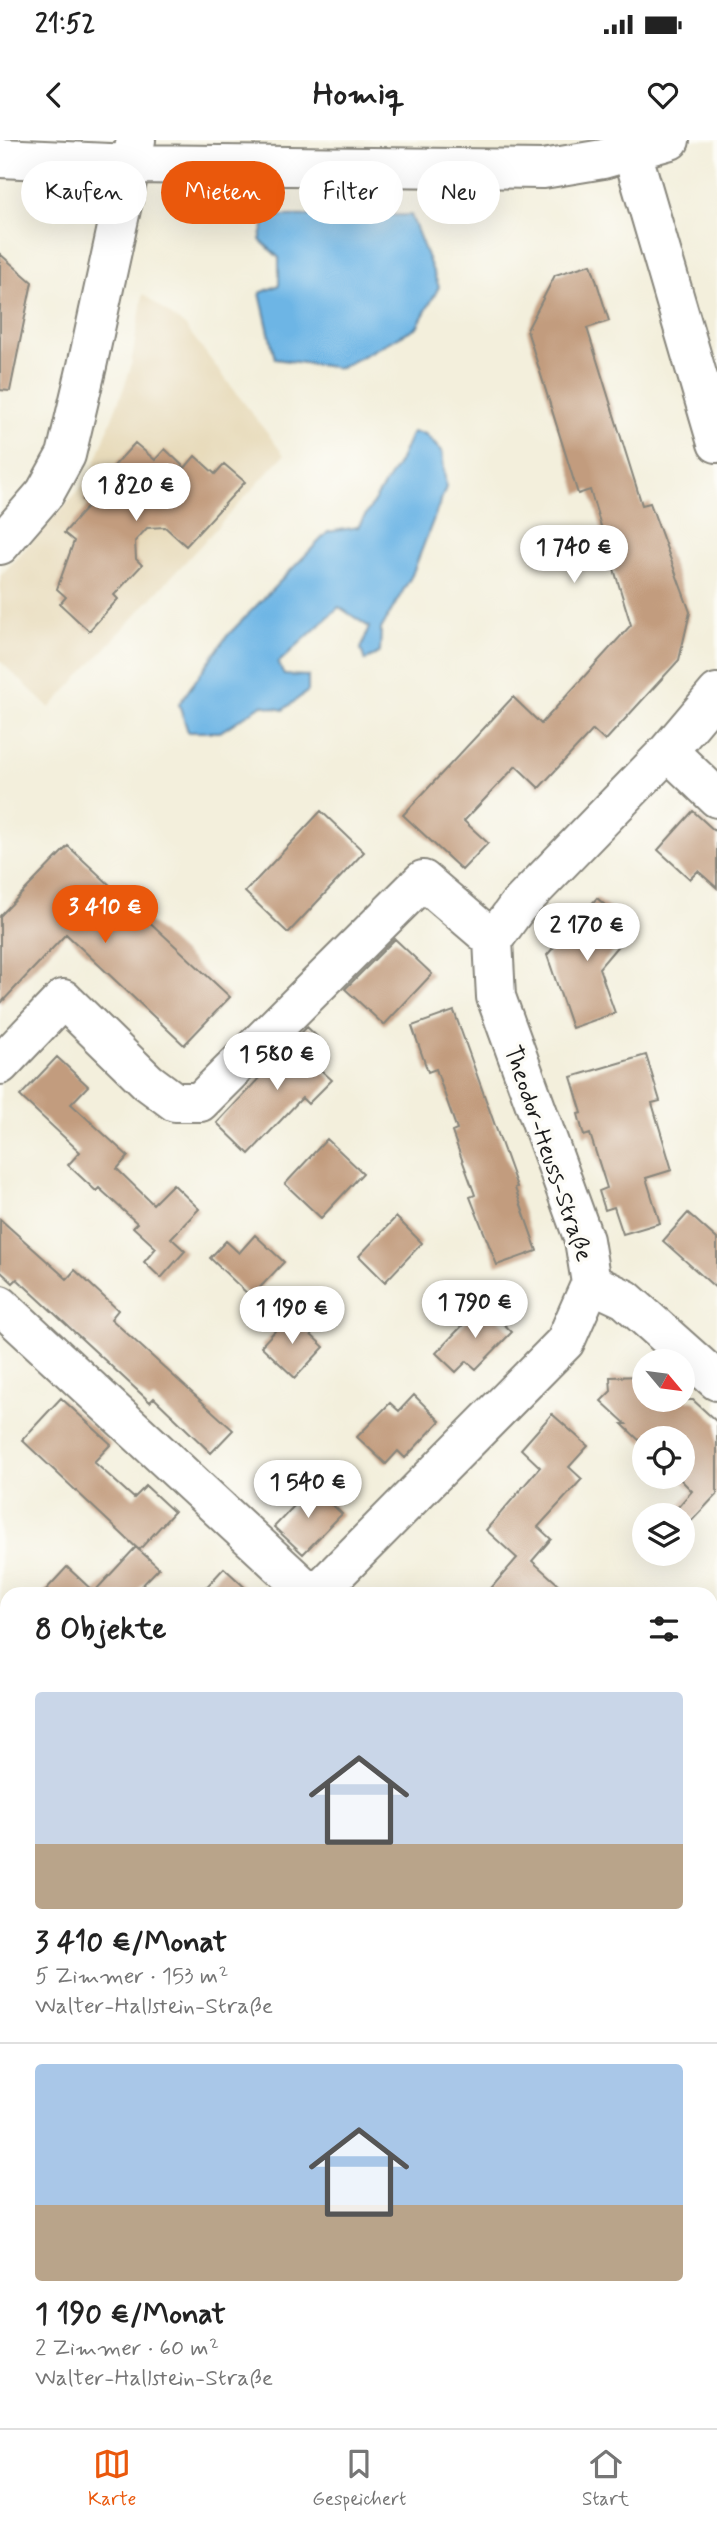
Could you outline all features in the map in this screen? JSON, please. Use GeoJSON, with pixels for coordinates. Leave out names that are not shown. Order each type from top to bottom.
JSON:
{"type":"FeatureCollection","features":[{"type":"Feature","properties":{"kind":"street"},"geometry":{"type":"LineString","coordinates":[[0,158],[134,152],[543,169],[670,140]]}},
{"type":"Feature","properties":{"kind":"street"},"geometry":{"type":"LineString","coordinates":[[613,151],[717,443]]}},
{"type":"Feature","properties":{"kind":"street"},"geometry":{"type":"LineString","coordinates":[[0,545],[46,493],[66,455],[134,152]]}},
{"type":"Feature","properties":{"kind":"street"},"geometry":{"type":"LineString","coordinates":[[0,1065],[63,999],[149,1082],[176,1102],[200,1102],[423,880],[493,940],[517,907],[668,751],[717,693]]}},
{"type":"Feature","properties":{"kind":"street"},"geometry":{"type":"LineString","coordinates":[[668,751],[717,798]]}},
{"type":"Feature","properties":{"kind":"street","name":"Theodor-Heuss-Straße"},"geometry":{"type":"LineString","coordinates":[[323,1587],[565,1342],[591,1283],[584,1240],[496,997],[493,940]]}},
{"type":"Feature","properties":{"kind":"street"},"geometry":{"type":"LineString","coordinates":[[591,1283],[625,1299],[717,1381]]}},
{"type":"Feature","properties":{"kind":"street"},"geometry":{"type":"LineString","coordinates":[[0,1305],[303,1587]]}},
{"type":"Feature","properties":{"kind":"shaded area"},"geometry":{"type":"Polygon","coordinates":[[[143,294],[185,326],[284,455],[50,708],[0,661],[0,576],[89,479],[130,371],[143,294]]]}},
{"type":"Feature","properties":{"kind":"water"},"geometry":{"type":"Polygon","coordinates":[[[403,215],[411,215],[439,287],[417,327],[340,368],[275,359],[260,293],[279,285],[279,258],[260,240],[265,224],[285,224],[285,216],[299,216],[299,224],[403,224],[403,215]]]}},
{"type":"Feature","properties":{"kind":"water"},"geometry":{"type":"Polygon","coordinates":[[[412,432],[425,434],[442,452],[446,487],[412,575],[381,629],[380,652],[365,661],[361,649],[369,627],[339,607],[278,663],[284,675],[308,676],[308,691],[283,710],[262,705],[220,732],[188,732],[179,704],[227,636],[328,532],[358,527],[399,462],[412,432]]]}},
{"type":"Feature","properties":{"kind":"building"},"geometry":{"type":"Polygon","coordinates":[[[0,254],[32,282],[10,391],[0,390],[0,254]]]}},
{"type":"Feature","properties":{"kind":"building"},"geometry":{"type":"Polygon","coordinates":[[[591,264],[609,321],[587,328],[642,505],[650,503],[690,612],[679,660],[605,741],[593,730],[539,788],[516,766],[464,821],[488,843],[462,870],[403,815],[513,697],[541,724],[631,625],[590,490],[578,494],[527,330],[555,275],[591,264]]]}},
{"type":"Feature","properties":{"kind":"building"},"geometry":{"type":"Polygon","coordinates":[[[135,443],[155,460],[165,449],[185,468],[195,456],[215,474],[224,464],[245,482],[186,546],[165,527],[147,528],[135,541],[136,559],[142,565],[114,595],[118,599],[89,631],[60,604],[66,597],[57,589],[74,541],[64,533],[89,505],[83,500],[135,443]]]}},
{"type":"Feature","properties":{"kind":"building"},"geometry":{"type":"Polygon","coordinates":[[[321,811],[364,852],[288,933],[245,892],[321,811]]]}},
{"type":"Feature","properties":{"kind":"building"},"geometry":{"type":"Polygon","coordinates":[[[693,811],[717,833],[717,888],[698,871],[690,879],[658,850],[693,811]]]}},
{"type":"Feature","properties":{"kind":"building"},"geometry":{"type":"Polygon","coordinates":[[[68,846],[230,997],[184,1045],[66,934],[0,1004],[0,916],[68,846]]]}},
{"type":"Feature","properties":{"kind":"building"},"geometry":{"type":"Polygon","coordinates":[[[597,898],[632,929],[599,968],[615,1013],[572,1028],[547,955],[597,898]]]}},
{"type":"Feature","properties":{"kind":"building"},"geometry":{"type":"Polygon","coordinates":[[[395,939],[432,974],[384,1025],[345,989],[395,939]]]}},
{"type":"Feature","properties":{"kind":"building"},"geometry":{"type":"Polygon","coordinates":[[[454,1011],[537,1251],[497,1265],[470,1197],[475,1195],[452,1132],[457,1130],[436,1069],[428,1072],[412,1026],[454,1011]]]}},
{"type":"Feature","properties":{"kind":"building"},"geometry":{"type":"Polygon","coordinates":[[[307,1027],[327,1046],[312,1062],[332,1080],[308,1104],[302,1098],[249,1154],[217,1123],[307,1027]]]}},
{"type":"Feature","properties":{"kind":"building"},"geometry":{"type":"Polygon","coordinates":[[[646,1055],[660,1101],[652,1103],[672,1170],[646,1178],[660,1223],[623,1234],[614,1207],[605,1210],[599,1191],[607,1188],[590,1134],[584,1136],[578,1114],[582,1113],[571,1077],[646,1055]]]}},
{"type":"Feature","properties":{"kind":"building"},"geometry":{"type":"Polygon","coordinates":[[[57,1057],[88,1086],[71,1104],[128,1156],[117,1169],[153,1204],[173,1184],[199,1209],[171,1238],[185,1251],[161,1278],[144,1262],[156,1248],[133,1227],[137,1223],[99,1188],[96,1191],[68,1165],[80,1152],[20,1096],[57,1057]]]}},
{"type":"Feature","properties":{"kind":"building"},"geometry":{"type":"Polygon","coordinates":[[[327,1139],[363,1173],[321,1218],[285,1184],[327,1139]]]}},
{"type":"Feature","properties":{"kind":"building"},"geometry":{"type":"Polygon","coordinates":[[[688,1213],[717,1239],[717,1289],[663,1241],[688,1213]]]}},
{"type":"Feature","properties":{"kind":"building"},"geometry":{"type":"Polygon","coordinates":[[[396,1217],[422,1243],[385,1282],[359,1256],[396,1217]]]}},
{"type":"Feature","properties":{"kind":"building"},"geometry":{"type":"Polygon","coordinates":[[[0,1219],[67,1279],[75,1270],[118,1310],[111,1319],[233,1430],[211,1453],[154,1398],[150,1402],[17,1279],[13,1283],[0,1271],[0,1219]]]}},
{"type":"Feature","properties":{"kind":"building"},"geometry":{"type":"Polygon","coordinates":[[[255,1235],[284,1262],[251,1297],[210,1258],[226,1241],[239,1253],[255,1235]]]}},
{"type":"Feature","properties":{"kind":"building"},"geometry":{"type":"Polygon","coordinates":[[[483,1304],[512,1332],[476,1369],[467,1361],[456,1372],[436,1353],[483,1304]]]}},
{"type":"Feature","properties":{"kind":"building"},"geometry":{"type":"Polygon","coordinates":[[[290,1315],[324,1347],[295,1378],[261,1346],[290,1315]]]}},
{"type":"Feature","properties":{"kind":"building"},"geometry":{"type":"Polygon","coordinates":[[[632,1376],[632,1412],[695,1412],[695,1402],[717,1422],[717,1494],[695,1517],[695,1503],[681,1503],[692,1491],[690,1489],[695,1489],[695,1426],[632,1426],[632,1434],[622,1424],[626,1424],[601,1401],[611,1391],[610,1377],[632,1376]]]}},
{"type":"Feature","properties":{"kind":"building"},"geometry":{"type":"Polygon","coordinates":[[[414,1395],[440,1421],[405,1458],[398,1451],[386,1464],[357,1437],[390,1403],[399,1411],[414,1395]]]}},
{"type":"Feature","properties":{"kind":"building"},"geometry":{"type":"Polygon","coordinates":[[[61,1398],[111,1444],[94,1462],[134,1498],[146,1486],[174,1512],[139,1550],[22,1440],[61,1398]]]}},
{"type":"Feature","properties":{"kind":"building"},"geometry":{"type":"Polygon","coordinates":[[[552,1414],[588,1446],[569,1467],[582,1479],[538,1527],[551,1539],[532,1561],[561,1587],[492,1587],[517,1558],[486,1530],[540,1467],[521,1449],[552,1414]]]}},
{"type":"Feature","properties":{"kind":"building"},"geometry":{"type":"Polygon","coordinates":[[[313,1486],[342,1514],[303,1554],[274,1527],[313,1486]]]}},
{"type":"Feature","properties":{"kind":"building"},"geometry":{"type":"Polygon","coordinates":[[[136,1547],[159,1568],[141,1587],[99,1587],[136,1547]]]}},
{"type":"Feature","properties":{"kind":"building"},"geometry":{"type":"Polygon","coordinates":[[[67,1567],[89,1587],[48,1587],[67,1567]]]}},
{"type":"Feature","properties":{"kind":"building"},"geometry":{"type":"Polygon","coordinates":[[[224,1568],[244,1587],[206,1587],[224,1568]]]}}]}
